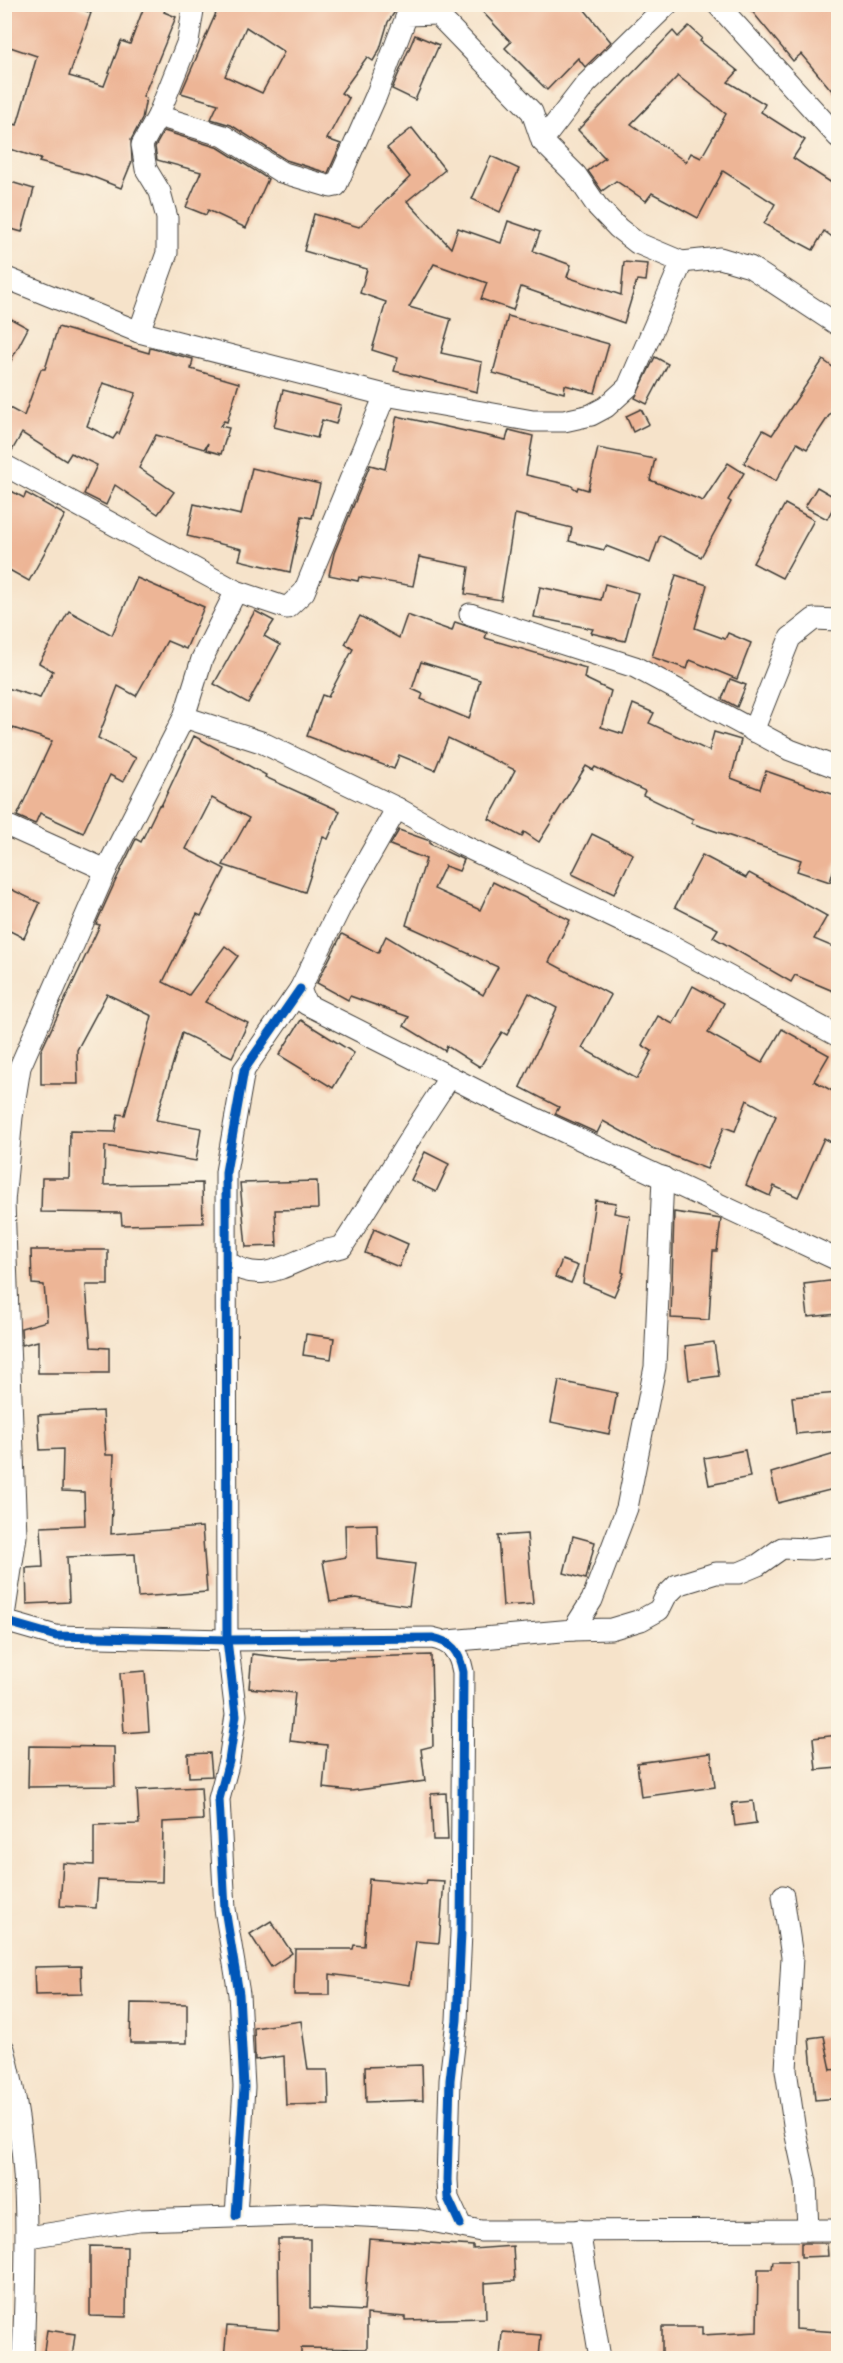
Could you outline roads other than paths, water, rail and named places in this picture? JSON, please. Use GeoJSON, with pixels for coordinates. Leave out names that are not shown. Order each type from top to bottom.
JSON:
{"type":"FeatureCollection","features":[{"type":"Feature","properties":{"kind":"street"},"geometry":{"type":"LineString","coordinates":[[139,332],[167,253],[167,218],[160,192],[146,169],[142,145],[158,116],[188,40],[194,4]]}},
{"type":"Feature","properties":{"kind":"street"},"geometry":{"type":"LineString","coordinates":[[542,141],[586,84],[668,4]]}},
{"type":"Feature","properties":{"kind":"street"},"geometry":{"type":"LineString","coordinates":[[717,4],[838,137]]}},
{"type":"Feature","properties":{"kind":"street"},"geometry":{"type":"LineString","coordinates":[[158,116],[224,136],[281,172],[331,187],[336,186],[376,96],[410,10],[435,9],[532,112],[542,141],[576,175],[597,206],[618,228],[637,243],[682,262],[720,258],[750,267],[786,288],[838,325]]}},
{"type":"Feature","properties":{"kind":"street"},"geometry":{"type":"LineString","coordinates":[[4,277],[139,332],[385,395],[533,421],[564,421],[591,415],[606,407],[628,387],[682,262]]}},
{"type":"Feature","properties":{"kind":"street"},"geometry":{"type":"LineString","coordinates":[[4,465],[236,591],[287,608],[304,592],[385,395]]}},
{"type":"Feature","properties":{"kind":"street"},"geometry":{"type":"LineString","coordinates":[[4,1616],[16,1536],[4,1202],[12,1117],[12,1064],[106,870],[184,717],[202,659],[236,591]]}},
{"type":"Feature","properties":{"kind":"street"},"geometry":{"type":"LineString","coordinates":[[470,614],[635,667],[790,750],[838,768]]}},
{"type":"Feature","properties":{"kind":"street"},"geometry":{"type":"LineString","coordinates":[[753,731],[790,638],[814,619],[838,620]]}},
{"type":"Feature","properties":{"kind":"street"},"geometry":{"type":"LineString","coordinates":[[184,717],[261,742],[397,808],[462,845],[667,943],[838,1036]]}},
{"type":"Feature","properties":{"kind":"street"},"geometry":{"type":"LineString","coordinates":[[236,2216],[244,2087],[239,1994],[225,1909],[219,1799],[229,1761],[236,1715],[227,1640],[226,1172],[244,1070],[300,989],[341,906],[397,808]]}},
{"type":"Feature","properties":{"kind":"street"},"geometry":{"type":"LineString","coordinates":[[4,824],[106,870]]}},
{"type":"Feature","properties":{"kind":"street"},"geometry":{"type":"LineString","coordinates":[[300,989],[306,1004],[450,1077],[838,1260]]}},
{"type":"Feature","properties":{"kind":"street"},"geometry":{"type":"LineString","coordinates":[[226,1262],[237,1269],[261,1274],[288,1268],[316,1253],[342,1247],[377,1194],[402,1148],[450,1077]]}},
{"type":"Feature","properties":{"kind":"street"},"geometry":{"type":"LineString","coordinates":[[573,1630],[592,1600],[627,1508],[655,1367],[663,1177]]}},
{"type":"Feature","properties":{"kind":"street"},"geometry":{"type":"LineString","coordinates":[[4,1621],[57,1636],[227,1640],[432,1638],[448,1641],[611,1629],[641,1620],[658,1610],[666,1596],[677,1585],[716,1574],[739,1573],[758,1565],[782,1548],[810,1549],[831,1546]]}},
{"type":"Feature","properties":{"kind":"street"},"geometry":{"type":"LineString","coordinates":[[448,1641],[455,1648],[463,1672],[461,1932],[457,2020],[450,2080],[447,2180],[448,2198],[460,2224]]}},
{"type":"Feature","properties":{"kind":"street"},"geometry":{"type":"LineString","coordinates":[[783,1896],[792,1957],[786,2070],[795,2131],[806,2182],[808,2230]]}},
{"type":"Feature","properties":{"kind":"street"},"geometry":{"type":"LineString","coordinates":[[4,2049],[25,2153],[28,2237],[23,2358]]}},
{"type":"Feature","properties":{"kind":"street"},"geometry":{"type":"LineString","coordinates":[[28,2237],[139,2220],[236,2216],[374,2215],[460,2224],[481,2230],[838,2230]]}},
{"type":"Feature","properties":{"kind":"street"},"geometry":{"type":"LineString","coordinates":[[579,2230],[600,2358]]}}]}
